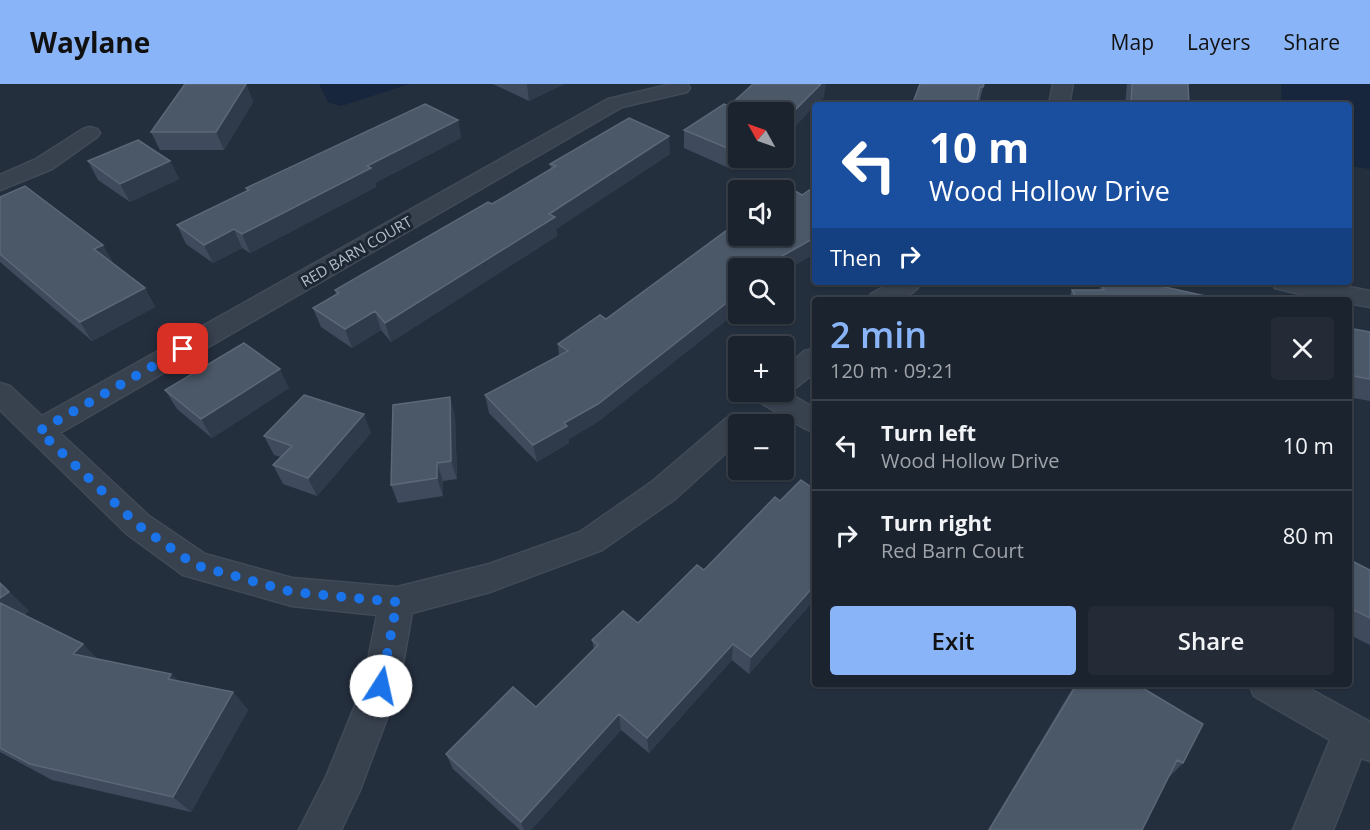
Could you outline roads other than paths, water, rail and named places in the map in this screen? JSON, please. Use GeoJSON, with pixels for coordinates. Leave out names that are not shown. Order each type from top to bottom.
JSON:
{"type":"FeatureCollection","features":[{"type":"Feature","properties":{"kind":"street"},"geometry":{"type":"LineString","coordinates":[[1060,102],[1063,84]]}},
{"type":"Feature","properties":{"kind":"street","name":"RED BARN COURT"},"geometry":{"type":"LineString","coordinates":[[39,431],[615,103],[680,88]]}},
{"type":"Feature","properties":{"kind":"street"},"geometry":{"type":"LineString","coordinates":[[0,183],[44,164],[90,133]]}},
{"type":"Feature","properties":{"kind":"street"},"geometry":{"type":"LineString","coordinates":[[885,297],[905,285]]}},
{"type":"Feature","properties":{"kind":"street"},"geometry":{"type":"LineString","coordinates":[[1299,285],[1370,299]]}},
{"type":"Feature","properties":{"kind":"street"},"geometry":{"type":"LineString","coordinates":[[794,376],[812,360]]}},
{"type":"Feature","properties":{"kind":"street"},"geometry":{"type":"LineString","coordinates":[[0,393],[138,525],[195,565],[292,592],[397,602],[490,578],[591,541],[664,490],[728,434]]}},
{"type":"Feature","properties":{"kind":"street"},"geometry":{"type":"LineString","coordinates":[[751,414],[764,402]]}},
{"type":"Feature","properties":{"kind":"street"},"geometry":{"type":"LineString","coordinates":[[791,402],[812,419]]}},
{"type":"Feature","properties":{"kind":"street"},"geometry":{"type":"LineString","coordinates":[[319,830],[340,790],[381,686],[397,602]]}},
{"type":"Feature","properties":{"kind":"street"},"geometry":{"type":"LineString","coordinates":[[1273,687],[1361,738],[1313,830]]}},
{"type":"Feature","properties":{"kind":"water"},"geometry":{"type":"Polygon","coordinates":[[[319,84],[410,84],[341,106],[328,102],[319,84]]]}},
{"type":"Feature","properties":{"kind":"water"},"geometry":{"type":"Polygon","coordinates":[[[1281,84],[1370,84],[1370,169],[1352,166],[1352,102],[1282,102],[1281,84]]]}}]}
